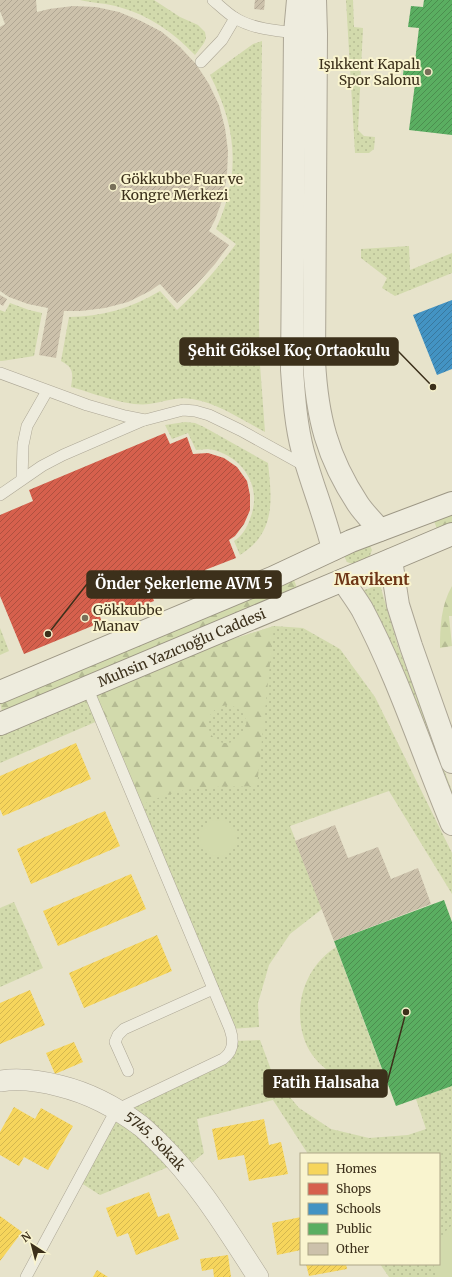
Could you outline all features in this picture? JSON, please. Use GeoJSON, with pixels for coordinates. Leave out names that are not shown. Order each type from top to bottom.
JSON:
{"type":"FeatureCollection","features":[{"type":"Feature","properties":{"kind":"street"},"geometry":{"type":"LineString","coordinates":[[298,0],[305,34],[314,361],[315,383],[322,427],[336,465],[359,506],[380,530],[391,560],[398,604],[411,646],[452,762]]}},
{"type":"Feature","properties":{"kind":"street"},"geometry":{"type":"LineString","coordinates":[[315,0],[305,34],[292,346],[297,422],[308,467],[332,549],[343,580],[361,608],[375,636],[403,700],[452,824]]}},
{"type":"Feature","properties":{"kind":"street","name":"Muhsin Yazıcıoğlu Caddesi"},"geometry":{"type":"LineString","coordinates":[[0,692],[272,578],[332,549],[452,503]]}},
{"type":"Feature","properties":{"kind":"street","name":"Muhsin Yazıcıoğlu Caddesi"},"geometry":{"type":"LineString","coordinates":[[0,724],[452,534]]}},
{"type":"Feature","properties":{"kind":"street","name":"5745. Sokak"},"geometry":{"type":"LineString","coordinates":[[0,1081],[41,1081],[75,1090],[116,1110],[142,1127],[171,1155],[198,1189],[258,1277]]}},
{"type":"Feature","properties":{"kind":"lane"},"geometry":{"type":"LineString","coordinates":[[213,0],[235,18],[250,25],[305,34]]}},
{"type":"Feature","properties":{"kind":"lane"},"geometry":{"type":"LineString","coordinates":[[201,62],[222,40],[235,18]]}},
{"type":"Feature","properties":{"kind":"lane"},"geometry":{"type":"LineString","coordinates":[[0,373],[111,413],[145,420]]}},
{"type":"Feature","properties":{"kind":"lane"},"geometry":{"type":"LineString","coordinates":[[22,479],[23,445],[27,426],[47,391]]}},
{"type":"Feature","properties":{"kind":"lane"},"geometry":{"type":"LineString","coordinates":[[0,495],[22,479],[63,455],[145,420],[183,410],[196,411],[209,415],[308,467]]}},
{"type":"Feature","properties":{"kind":"lane"},"geometry":{"type":"LineString","coordinates":[[26,1277],[116,1110],[223,1059],[229,1054],[233,1046],[233,1038],[230,1029],[214,989],[88,687]]}},
{"type":"Feature","properties":{"kind":"lane"},"geometry":{"type":"LineString","coordinates":[[128,1071],[115,1042],[118,1035],[124,1029],[214,989]]}},
{"type":"Feature","properties":{"kind":"green space"},"geometry":{"type":"Polygon","coordinates":[[[80,0],[154,0],[180,17],[198,25],[205,32],[206,38],[195,55],[170,32],[141,15],[130,10],[114,6],[80,0]]]}},
{"type":"Feature","properties":{"kind":"green space"},"geometry":{"type":"Polygon","coordinates":[[[346,0],[353,0],[354,27],[363,28],[358,130],[364,136],[375,137],[374,149],[369,153],[355,153],[346,0]]]}},
{"type":"Feature","properties":{"kind":"green space"},"geometry":{"type":"Polygon","coordinates":[[[262,41],[259,323],[260,365],[265,432],[230,412],[202,401],[181,398],[149,404],[120,402],[71,387],[72,371],[61,361],[69,317],[93,315],[127,307],[160,291],[177,310],[193,295],[236,244],[216,229],[224,209],[229,189],[232,170],[232,151],[226,114],[210,75],[253,44],[262,41]]]}},
{"type":"Feature","properties":{"kind":"green space"},"geometry":{"type":"Polygon","coordinates":[[[409,246],[410,270],[452,253],[452,273],[395,296],[382,288],[387,278],[361,258],[361,249],[409,246]]]}},
{"type":"Feature","properties":{"kind":"green space"},"geometry":{"type":"Polygon","coordinates":[[[10,303],[42,313],[34,356],[0,361],[0,310],[5,312],[10,303]]]}},
{"type":"Feature","properties":{"kind":"green space"},"geometry":{"type":"Polygon","coordinates":[[[185,422],[195,423],[204,427],[268,463],[270,503],[266,526],[260,537],[252,546],[240,555],[234,541],[246,529],[253,511],[254,494],[250,479],[240,465],[227,455],[218,451],[206,449],[196,450],[188,433],[172,439],[165,425],[185,422]]]}},
{"type":"Feature","properties":{"kind":"green space"},"geometry":{"type":"Polygon","coordinates":[[[452,514],[452,523],[437,529],[434,521],[452,514]]]}},
{"type":"Feature","properties":{"kind":"green space"},"geometry":{"type":"Polygon","coordinates":[[[366,544],[370,546],[372,550],[369,558],[356,564],[347,562],[344,556],[366,544]]]}},
{"type":"Feature","properties":{"kind":"green space"},"geometry":{"type":"Polygon","coordinates":[[[294,580],[297,588],[2,711],[0,703],[294,580]]]}},
{"type":"Feature","properties":{"kind":"green space"},"geometry":{"type":"Polygon","coordinates":[[[380,585],[398,646],[452,791],[452,808],[391,649],[364,590],[380,585]]]}},
{"type":"Feature","properties":{"kind":"green space"},"geometry":{"type":"Polygon","coordinates":[[[452,586],[452,616],[449,616],[452,646],[440,648],[443,608],[452,586]]]}},
{"type":"Feature","properties":{"kind":"green space"},"geometry":{"type":"Polygon","coordinates":[[[274,626],[303,628],[340,649],[375,697],[452,853],[452,894],[389,791],[290,826],[322,909],[290,934],[269,965],[258,1003],[259,1027],[230,1029],[100,720],[0,763],[0,724],[87,687],[274,626]]]}},
{"type":"Feature","properties":{"kind":"green space"},"geometry":{"type":"Polygon","coordinates":[[[274,626],[257,786],[192,789],[167,795],[137,807],[87,687],[274,626]],[[227,705],[217,708],[211,714],[208,722],[212,736],[218,741],[226,743],[235,741],[242,737],[246,725],[245,716],[236,707],[227,705]]]}},
{"type":"Feature","properties":{"kind":"green space"},"geometry":{"type":"Polygon","coordinates":[[[0,628],[9,651],[0,655],[0,628]]]}},
{"type":"Feature","properties":{"kind":"green space"},"geometry":{"type":"Polygon","coordinates":[[[222,820],[231,825],[235,831],[235,845],[231,851],[222,856],[214,856],[205,851],[201,845],[200,834],[205,825],[211,821],[222,820]]]}},
{"type":"Feature","properties":{"kind":"green space"},"geometry":{"type":"Polygon","coordinates":[[[14,902],[43,968],[0,987],[0,908],[14,902]]]}},
{"type":"Feature","properties":{"kind":"green space"},"geometry":{"type":"Polygon","coordinates":[[[336,947],[388,1086],[366,1089],[357,1087],[336,1077],[313,1055],[307,1046],[302,1033],[300,1005],[308,978],[315,966],[336,947]]]}},
{"type":"Feature","properties":{"kind":"green space"},"geometry":{"type":"Polygon","coordinates":[[[260,1040],[274,1078],[299,1108],[331,1129],[369,1138],[408,1135],[426,1129],[416,1099],[452,1086],[452,1277],[389,1277],[381,1265],[440,1265],[440,1153],[307,1153],[273,1100],[197,1119],[204,1153],[183,1170],[178,1163],[100,1195],[78,1181],[116,1110],[223,1059],[233,1041],[260,1040]]]}},
{"type":"Feature","properties":{"kind":"green space"},"geometry":{"type":"Polygon","coordinates":[[[452,1225],[452,1277],[437,1277],[433,1265],[440,1265],[440,1239],[452,1225]]]}},
{"type":"Feature","properties":{"kind":"building: Homes"},"geometry":{"type":"Polygon","coordinates":[[[76,743],[91,779],[3,816],[0,809],[0,776],[76,743]]]}},
{"type":"Feature","properties":{"kind":"building: Homes"},"geometry":{"type":"Polygon","coordinates":[[[105,811],[120,846],[31,884],[17,849],[105,811]]]}},
{"type":"Feature","properties":{"kind":"building: Homes"},"geometry":{"type":"Polygon","coordinates":[[[131,874],[146,909],[58,946],[43,911],[131,874]]]}},
{"type":"Feature","properties":{"kind":"building: Homes"},"geometry":{"type":"Polygon","coordinates":[[[157,935],[172,971],[84,1008],[69,973],[157,935]]]}},
{"type":"Feature","properties":{"kind":"building: Homes"},"geometry":{"type":"Polygon","coordinates":[[[30,990],[45,1025],[0,1044],[0,1003],[30,990]]]}},
{"type":"Feature","properties":{"kind":"building: Homes"},"geometry":{"type":"Polygon","coordinates":[[[74,1042],[83,1062],[55,1074],[46,1053],[74,1042]]]}},
{"type":"Feature","properties":{"kind":"building: Homes"},"geometry":{"type":"Polygon","coordinates":[[[14,1107],[35,1119],[41,1108],[73,1126],[48,1170],[24,1157],[19,1166],[0,1155],[0,1132],[14,1107]]]}},
{"type":"Feature","properties":{"kind":"building: Homes"},"geometry":{"type":"Polygon","coordinates":[[[264,1119],[269,1145],[281,1142],[288,1174],[249,1181],[244,1155],[218,1160],[212,1129],[264,1119]]]}},
{"type":"Feature","properties":{"kind":"building: Homes"},"geometry":{"type":"Polygon","coordinates":[[[149,1192],[158,1217],[169,1213],[179,1239],[136,1255],[128,1233],[117,1237],[106,1208],[149,1192]]]}},
{"type":"Feature","properties":{"kind":"building: Homes"},"geometry":{"type":"Polygon","coordinates":[[[0,1216],[22,1232],[0,1261],[0,1216]]]}},
{"type":"Feature","properties":{"kind":"building: Homes"},"geometry":{"type":"Polygon","coordinates":[[[300,1217],[300,1250],[277,1255],[272,1223],[300,1217]]]}},
{"type":"Feature","properties":{"kind":"building: Homes"},"geometry":{"type":"Polygon","coordinates":[[[228,1255],[231,1277],[214,1277],[213,1269],[202,1271],[200,1259],[228,1255]]]}},
{"type":"Feature","properties":{"kind":"building: Homes"},"geometry":{"type":"Polygon","coordinates":[[[306,1265],[346,1265],[347,1269],[309,1276],[306,1265]]]}},
{"type":"Feature","properties":{"kind":"building: Homes"},"geometry":{"type":"Polygon","coordinates":[[[97,1270],[108,1277],[93,1277],[97,1270]]]}},
{"type":"Feature","properties":{"kind":"building: Shops"},"geometry":{"type":"Polygon","coordinates":[[[165,433],[170,444],[187,437],[193,454],[208,453],[224,458],[237,467],[247,481],[250,495],[250,510],[244,524],[235,536],[229,540],[236,558],[205,570],[209,578],[178,591],[174,583],[151,593],[154,601],[126,612],[123,605],[99,614],[102,622],[24,654],[0,596],[0,515],[33,501],[29,490],[165,433]]]}},
{"type":"Feature","properties":{"kind":"building: Schools"},"geometry":{"type":"Polygon","coordinates":[[[452,300],[452,369],[437,375],[413,315],[452,300]]]}},
{"type":"Feature","properties":{"kind":"building: Public","name":"Işıkkent Kapalı Spor Salonu"},"geometry":{"type":"Polygon","coordinates":[[[424,0],[452,0],[452,135],[409,130],[415,84],[402,82],[405,60],[415,61],[419,28],[408,27],[411,6],[423,7],[424,0]]]}},
{"type":"Feature","properties":{"kind":"building: Public"},"geometry":{"type":"Polygon","coordinates":[[[444,900],[452,922],[452,1086],[396,1106],[334,941],[444,900]]]}},
{"type":"Feature","properties":{"kind":"building: Other","name":"Gökkubbe Fuar ve Kongre Merkezi"},"geometry":{"type":"Polygon","coordinates":[[[0,0],[36,0],[37,12],[73,6],[96,7],[119,12],[162,32],[180,47],[196,64],[209,84],[219,105],[225,128],[228,151],[227,175],[223,198],[215,220],[209,231],[229,245],[215,264],[177,303],[160,284],[128,302],[105,308],[81,311],[64,311],[56,358],[39,355],[48,308],[28,304],[9,297],[0,291],[0,27],[5,24],[0,11],[0,0]]]}},
{"type":"Feature","properties":{"kind":"building: Other"},"geometry":{"type":"Polygon","coordinates":[[[255,0],[265,0],[264,10],[254,9],[255,0]]]}},
{"type":"Feature","properties":{"kind":"building: Other"},"geometry":{"type":"Polygon","coordinates":[[[0,295],[7,299],[3,306],[0,304],[0,295]]]}},
{"type":"Feature","properties":{"kind":"building: Other"},"geometry":{"type":"Polygon","coordinates":[[[335,825],[348,858],[378,847],[391,879],[418,868],[431,904],[334,941],[295,841],[335,825]]]}},
{"type":"Feature","properties":{"kind":"place","name":"Işıkkent Kapalı Spor Salonu"},"geometry":{"type":"Point","coordinates":[428,72]}},
{"type":"Feature","properties":{"kind":"place","name":"Gökkubbe Fuar ve Kongre Merkezi"},"geometry":{"type":"Point","coordinates":[113,187]}},
{"type":"Feature","properties":{"kind":"place","name":"Şehit Göksel Koç Ortaokulu"},"geometry":{"type":"Point","coordinates":[433,387]}},
{"type":"Feature","properties":{"kind":"place","name":"Gökkubbe Manav"},"geometry":{"type":"Point","coordinates":[85,618]}},
{"type":"Feature","properties":{"kind":"place","name":"Önder Şekerleme AVM 5"},"geometry":{"type":"Point","coordinates":[48,634]}},
{"type":"Feature","properties":{"kind":"place","name":"Fatih Halısaha"},"geometry":{"type":"Point","coordinates":[406,1012]}},
{"type":"Feature","properties":{"kind":"district","name":"Mavikent"},"geometry":{"type":"Point","coordinates":[372,579]}}]}
